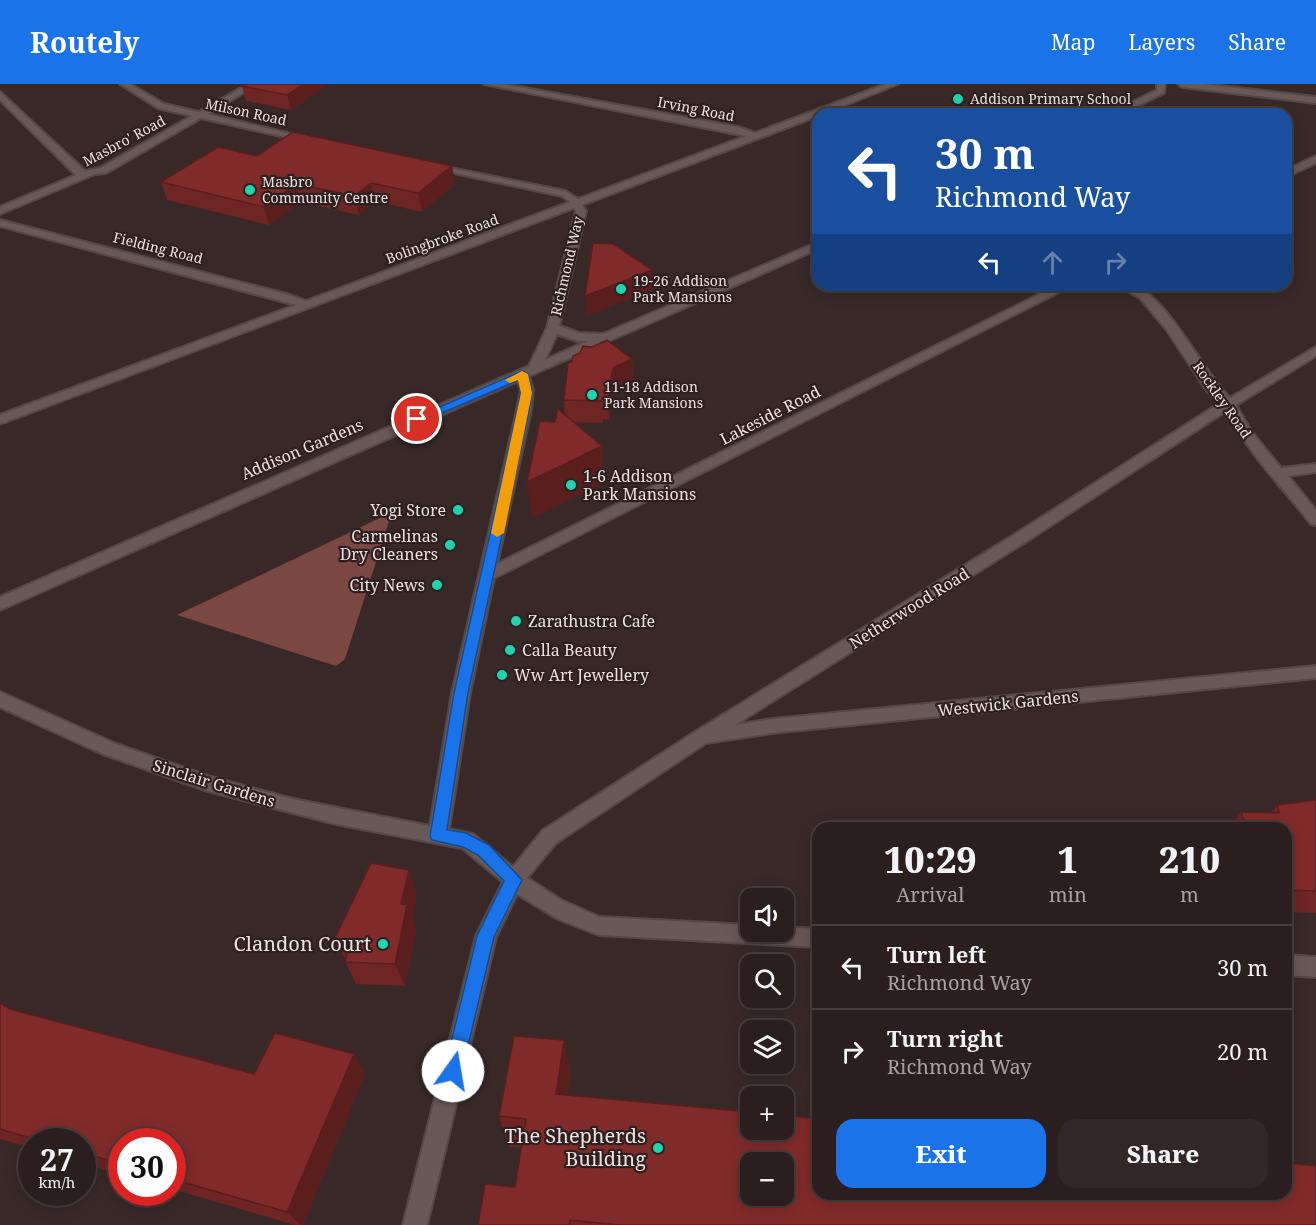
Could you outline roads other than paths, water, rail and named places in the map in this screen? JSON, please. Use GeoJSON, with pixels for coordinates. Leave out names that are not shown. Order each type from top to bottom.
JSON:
{"type":"FeatureCollection","features":[{"type":"Feature","properties":{"kind":"street","name":"Milson Road"},"geometry":{"type":"LineString","coordinates":[[124,84],[154,103],[198,116],[317,141]]}},
{"type":"Feature","properties":{"kind":"street","name":"Masbro' Road"},"geometry":{"type":"LineString","coordinates":[[0,211],[86,177],[94,171],[102,171],[254,84]]}},
{"type":"Feature","properties":{"kind":"street","name":"Irving Road"},"geometry":{"type":"LineString","coordinates":[[488,84],[738,130],[757,137]]}},
{"type":"Feature","properties":{"kind":"street"},"geometry":{"type":"LineString","coordinates":[[866,84],[884,88]]}},
{"type":"Feature","properties":{"kind":"street","name":"Bolingbroke Road"},"geometry":{"type":"LineString","coordinates":[[832,108],[894,84]]}},
{"type":"Feature","properties":{"kind":"street"},"geometry":{"type":"LineString","coordinates":[[1126,108],[1161,91],[1161,84]]}},
{"type":"Feature","properties":{"kind":"street"},"geometry":{"type":"LineString","coordinates":[[1182,84],[1316,100]]}},
{"type":"Feature","properties":{"kind":"street"},"geometry":{"type":"LineString","coordinates":[[0,95],[76,171],[86,177]]}},
{"type":"Feature","properties":{"kind":"street","name":"Bolingbroke Road"},"geometry":{"type":"LineString","coordinates":[[0,420],[812,116]]}},
{"type":"Feature","properties":{"kind":"street"},"geometry":{"type":"LineString","coordinates":[[1292,171],[1316,159]]}},
{"type":"Feature","properties":{"kind":"street"},"geometry":{"type":"LineString","coordinates":[[422,164],[565,194],[576,204]]}},
{"type":"Feature","properties":{"kind":"street","name":"Richmond Way"},"geometry":{"type":"LineString","coordinates":[[528,373],[553,328],[581,214],[576,204]]}},
{"type":"Feature","properties":{"kind":"street","name":"Fielding Road"},"geometry":{"type":"LineString","coordinates":[[0,223],[286,297],[307,305]]}},
{"type":"Feature","properties":{"kind":"street","name":"Addison Gardens"},"geometry":{"type":"LineString","coordinates":[[0,604],[249,491],[528,373],[812,248]]}},
{"type":"Feature","properties":{"kind":"street","name":"Lakeside Road"},"geometry":{"type":"LineString","coordinates":[[488,574],[1055,291]]}},
{"type":"Feature","properties":{"kind":"street","name":"Rockley Road"},"geometry":{"type":"LineString","coordinates":[[1135,291],[1144,296],[1172,327],[1212,388],[1228,404],[1245,433],[1316,520]]}},
{"type":"Feature","properties":{"kind":"street","name":"Richmond Way"},"geometry":{"type":"LineString","coordinates":[[553,328],[577,337],[604,338]]}},
{"type":"Feature","properties":{"kind":"street","name":"Netherwood Road"},"geometry":{"type":"LineString","coordinates":[[513,880],[549,837],[701,737],[1022,537],[1228,404],[1316,351]]}},
{"type":"Feature","properties":{"kind":"street"},"geometry":{"type":"LineString","coordinates":[[528,373],[527,393],[461,693],[438,836],[466,840],[484,850],[513,880],[577,920],[599,926],[812,939]]}},
{"type":"Feature","properties":{"kind":"street"},"geometry":{"type":"LineString","coordinates":[[1276,473],[1316,468]]}},
{"type":"Feature","properties":{"kind":"street","name":"Westwick Gardens"},"geometry":{"type":"LineString","coordinates":[[701,737],[772,726],[1316,672]]}},
{"type":"Feature","properties":{"kind":"street","name":"Sinclair Gardens"},"geometry":{"type":"LineString","coordinates":[[0,699],[125,755],[197,780],[274,802],[438,836]]}},
{"type":"Feature","properties":{"kind":"street"},"geometry":{"type":"LineString","coordinates":[[415,1225],[486,936],[513,880]]}},
{"type":"Feature","properties":{"kind":"street"},"geometry":{"type":"LineString","coordinates":[[1292,965],[1316,967]]}},
{"type":"Feature","properties":{"kind":"place","name":"Addison Primary School"},"geometry":{"type":"Point","coordinates":[958,99]}},
{"type":"Feature","properties":{"kind":"place","name":"Masbro Community Centre"},"geometry":{"type":"Point","coordinates":[250,190]}},
{"type":"Feature","properties":{"kind":"place","name":"19-26 Addison Park Mansions"},"geometry":{"type":"Point","coordinates":[621,289]}},
{"type":"Feature","properties":{"kind":"place","name":"11-18 Addison Park Mansions"},"geometry":{"type":"Point","coordinates":[592,395]}},
{"type":"Feature","properties":{"kind":"place","name":"1-6 Addison Park Mansions"},"geometry":{"type":"Point","coordinates":[571,485]}},
{"type":"Feature","properties":{"kind":"place","name":"Yogi Store"},"geometry":{"type":"Point","coordinates":[458,510]}},
{"type":"Feature","properties":{"kind":"place","name":"Carmelinas Dry Cleaners"},"geometry":{"type":"Point","coordinates":[450,545]}},
{"type":"Feature","properties":{"kind":"place","name":"City News"},"geometry":{"type":"Point","coordinates":[437,585]}},
{"type":"Feature","properties":{"kind":"place","name":"Zarathustra Cafe"},"geometry":{"type":"Point","coordinates":[516,621]}},
{"type":"Feature","properties":{"kind":"place","name":"Calla Beauty"},"geometry":{"type":"Point","coordinates":[510,650]}},
{"type":"Feature","properties":{"kind":"place","name":"Ww Art Jewellery"},"geometry":{"type":"Point","coordinates":[502,675]}},
{"type":"Feature","properties":{"kind":"place","name":"Clandon Court"},"geometry":{"type":"Point","coordinates":[383,944]}},
{"type":"Feature","properties":{"kind":"place","name":"The Shepherds Building"},"geometry":{"type":"Point","coordinates":[658,1148]}}]}
